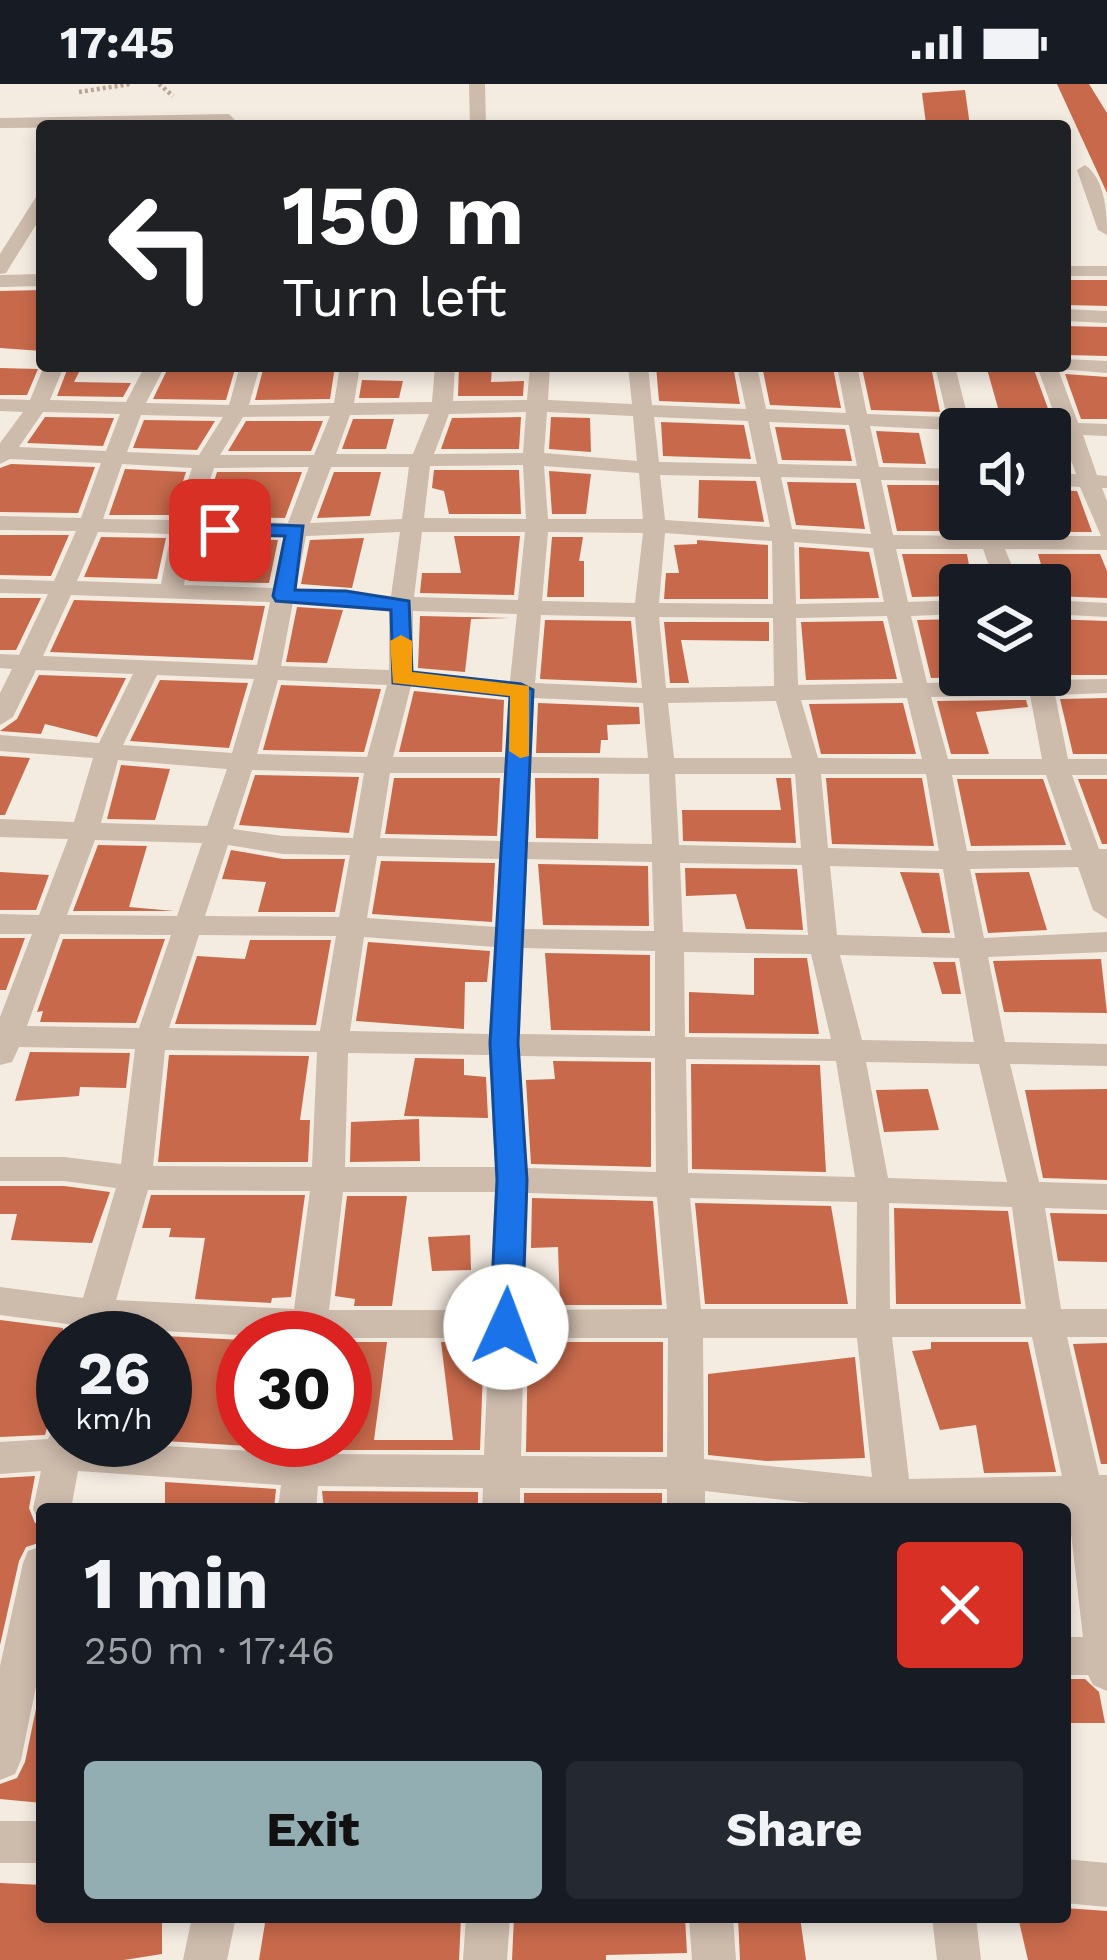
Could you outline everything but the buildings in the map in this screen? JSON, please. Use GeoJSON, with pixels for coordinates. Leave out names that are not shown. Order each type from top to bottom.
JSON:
{"type":"FeatureCollection","features":[{"type":"Feature","properties":{"kind":"street"},"geometry":{"type":"LineString","coordinates":[[477,84],[478,120]]}},
{"type":"Feature","properties":{"kind":"street"},"geometry":{"type":"LineString","coordinates":[[0,123],[36,123]]}},
{"type":"Feature","properties":{"kind":"street"},"geometry":{"type":"LineString","coordinates":[[1085,170],[1107,230]]}},
{"type":"Feature","properties":{"kind":"street"},"geometry":{"type":"LineString","coordinates":[[0,269],[7,239],[36,208]]}},
{"type":"Feature","properties":{"kind":"street"},"geometry":{"type":"LineString","coordinates":[[1071,272],[1107,271]]}},
{"type":"Feature","properties":{"kind":"street"},"geometry":{"type":"LineString","coordinates":[[0,280],[36,280]]}},
{"type":"Feature","properties":{"kind":"street"},"geometry":{"type":"LineString","coordinates":[[1071,315],[1107,317]]}},
{"type":"Feature","properties":{"kind":"street"},"geometry":{"type":"LineString","coordinates":[[1071,365],[1107,367]]}},
{"type":"Feature","properties":{"kind":"street"},"geometry":{"type":"LineString","coordinates":[[1,454],[37,406],[51,372]]}},
{"type":"Feature","properties":{"kind":"street"},"geometry":{"type":"LineString","coordinates":[[0,717],[88,529],[129,409],[151,372]]}},
{"type":"Feature","properties":{"kind":"street"},"geometry":{"type":"LineString","coordinates":[[171,594],[183,529],[205,462],[237,411],[248,372]]}},
{"type":"Feature","properties":{"kind":"street"},"geometry":{"type":"LineString","coordinates":[[94,1311],[135,1178],[152,1038],[242,762],[268,672],[296,530],[343,408],[349,372]]}},
{"type":"Feature","properties":{"kind":"street"},"geometry":{"type":"LineString","coordinates":[[311,1311],[328,1180],[333,1041],[378,765],[401,678],[401,606],[420,463],[442,406],[445,372]]}},
{"type":"Feature","properties":{"kind":"street"},"geometry":{"type":"LineString","coordinates":[[504,1491],[512,1180],[504,1043],[521,690],[537,525],[533,459],[540,372]]}},
{"type":"Feature","properties":{"kind":"street"},"geometry":{"type":"LineString","coordinates":[[638,372],[655,526],[646,611],[662,765],[672,1183],[685,1321],[686,1491]]}},
{"type":"Feature","properties":{"kind":"street"},"geometry":{"type":"LineString","coordinates":[[749,372],[782,537],[786,692],[808,770],[823,943],[849,1049],[874,1187],[873,1323],[893,1502]]}},
{"type":"Feature","properties":{"kind":"street"},"geometry":{"type":"LineString","coordinates":[[848,372],[867,472],[957,860],[991,1051],[1026,1194],[1045,1319],[1096,1492],[1095,1660]]}},
{"type":"Feature","properties":{"kind":"street"},"geometry":{"type":"LineString","coordinates":[[947,372],[956,408]]}},
{"type":"Feature","properties":{"kind":"street"},"geometry":{"type":"LineString","coordinates":[[1049,372],[1063,408]]}},
{"type":"Feature","properties":{"kind":"street"},"geometry":{"type":"LineString","coordinates":[[0,405],[237,411],[538,406],[642,414],[860,418],[939,426]]}},
{"type":"Feature","properties":{"kind":"street"},"geometry":{"type":"LineString","coordinates":[[1071,428],[1107,430]]}},
{"type":"Feature","properties":{"kind":"street"},"geometry":{"type":"LineString","coordinates":[[1071,430],[1100,482],[1107,531]]}},
{"type":"Feature","properties":{"kind":"street"},"geometry":{"type":"LineString","coordinates":[[1,454],[205,462],[533,459],[651,468],[939,476]]}},
{"type":"Feature","properties":{"kind":"street"},"geometry":{"type":"LineString","coordinates":[[0,524],[296,530],[414,525],[655,526],[886,542],[939,535]]}},
{"type":"Feature","properties":{"kind":"street"},"geometry":{"type":"LineString","coordinates":[[1071,539],[1107,543]]}},
{"type":"Feature","properties":{"kind":"street"},"geometry":{"type":"LineString","coordinates":[[0,586],[346,597],[401,606],[786,613],[939,608]]}},
{"type":"Feature","properties":{"kind":"street"},"geometry":{"type":"LineString","coordinates":[[1071,608],[1107,610]]}},
{"type":"Feature","properties":{"kind":"street"},"geometry":{"type":"LineString","coordinates":[[0,661],[401,678],[653,696],[939,688]]}},
{"type":"Feature","properties":{"kind":"street"},"geometry":{"type":"LineString","coordinates":[[148,668],[108,749],[86,830],[2,1042],[152,1038],[1107,1055]]}},
{"type":"Feature","properties":{"kind":"street"},"geometry":{"type":"LineString","coordinates":[[1071,683],[1107,686]]}},
{"type":"Feature","properties":{"kind":"street"},"geometry":{"type":"LineString","coordinates":[[1044,696],[1057,768],[1099,858],[1107,910]]}},
{"type":"Feature","properties":{"kind":"street"},"geometry":{"type":"LineString","coordinates":[[0,743],[242,762],[378,765],[808,770],[1107,767]]}},
{"type":"Feature","properties":{"kind":"street"},"geometry":{"type":"LineString","coordinates":[[0,828],[218,835],[283,845],[957,860],[1099,858]]}},
{"type":"Feature","properties":{"kind":"street"},"geometry":{"type":"LineString","coordinates":[[0,924],[354,927],[510,938],[971,948],[1107,942]]}},
{"type":"Feature","properties":{"kind":"street"},"geometry":{"type":"LineString","coordinates":[[0,1169],[64,1169],[135,1178],[672,1183],[1107,1197]]}},
{"type":"Feature","properties":{"kind":"street"},"geometry":{"type":"LineString","coordinates":[[0,1301],[38,1311]]}},
{"type":"Feature","properties":{"kind":"street"},"geometry":{"type":"LineString","coordinates":[[372,1330],[685,1321],[1045,1319],[1107,1323]]}},
{"type":"Feature","properties":{"kind":"street"},"geometry":{"type":"LineString","coordinates":[[0,1458],[36,1452]]}},
{"type":"Feature","properties":{"kind":"street"},"geometry":{"type":"LineString","coordinates":[[53,1503],[60,1467]]}},
{"type":"Feature","properties":{"kind":"street"},"geometry":{"type":"LineString","coordinates":[[298,1503],[303,1467]]}},
{"type":"Feature","properties":{"kind":"street"},"geometry":{"type":"LineString","coordinates":[[371,1467],[504,1491],[686,1491],[893,1502],[1096,1492]]}},
{"type":"Feature","properties":{"kind":"street"},"geometry":{"type":"LineString","coordinates":[[0,1760],[36,1584]]}},
{"type":"Feature","properties":{"kind":"street"},"geometry":{"type":"LineString","coordinates":[[0,1842],[36,1842]]}},
{"type":"Feature","properties":{"kind":"street"},"geometry":{"type":"LineString","coordinates":[[1071,1882],[1107,1885]]}},
{"type":"Feature","properties":{"kind":"street"},"geometry":{"type":"LineString","coordinates":[[205,1960],[213,1923]]}},
{"type":"Feature","properties":{"kind":"street"},"geometry":{"type":"LineString","coordinates":[[485,1960],[488,1923]]}},
{"type":"Feature","properties":{"kind":"street"},"geometry":{"type":"LineString","coordinates":[[712,1923],[714,1960]]}},
{"type":"Feature","properties":{"kind":"street"},"geometry":{"type":"LineString","coordinates":[[955,1923],[959,1960]]}},
{"type":"Feature","properties":{"kind":"slow traffic"},"geometry":{"type":"LineString","coordinates":[[401,641],[401,678],[521,690],[520,751]]}},
{"type":"Feature","properties":{"kind":"route"},"geometry":{"type":"LineString","coordinates":[[220,530],[296,530],[284,596],[346,597],[401,606],[401,678],[521,690],[504,1043],[512,1180],[506,1327]]}}]}
